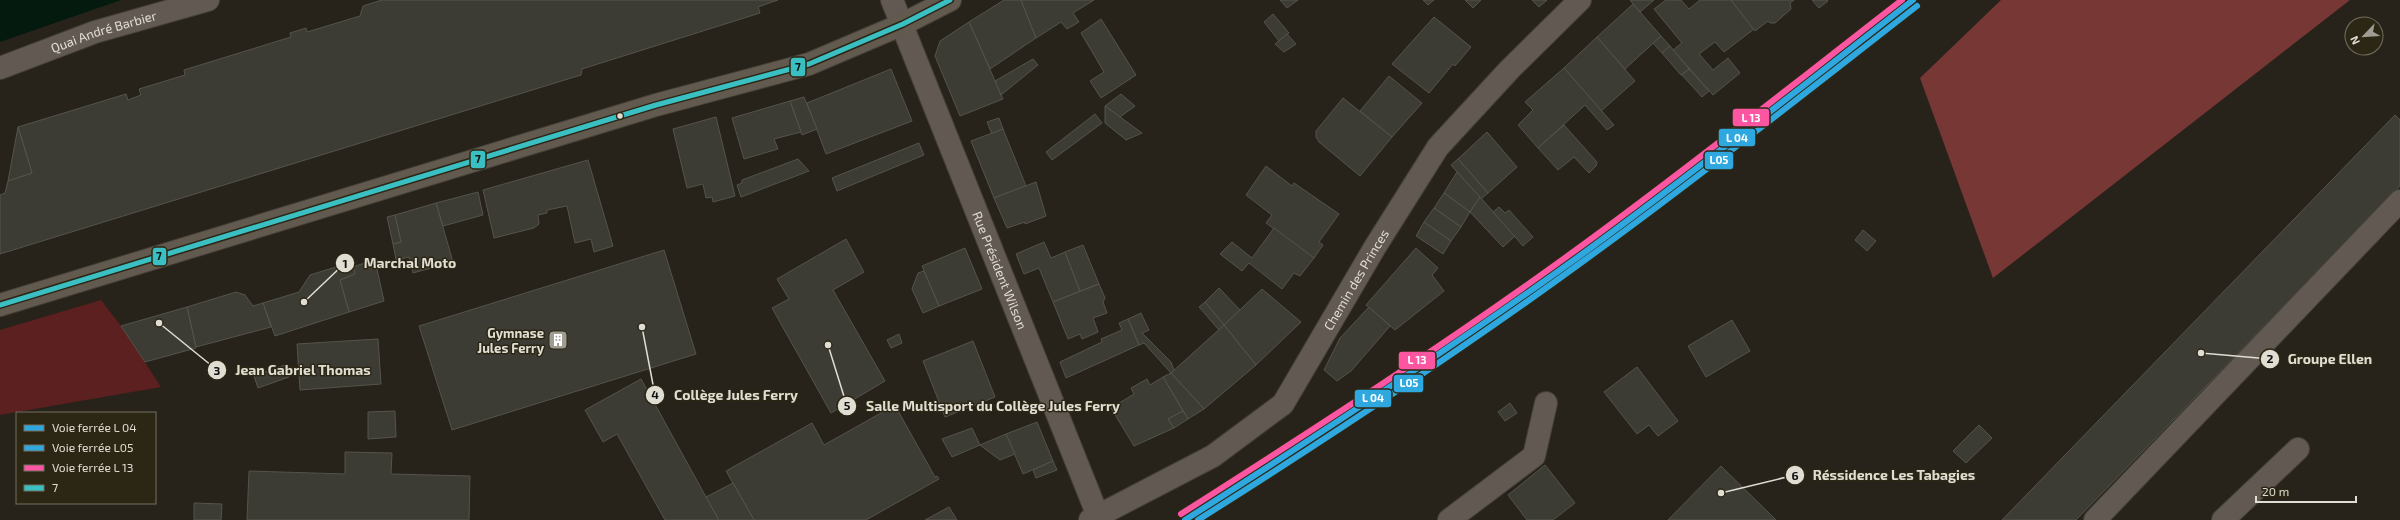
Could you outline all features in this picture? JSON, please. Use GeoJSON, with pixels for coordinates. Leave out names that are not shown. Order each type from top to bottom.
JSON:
{"type":"FeatureCollection","features":[{"type":"Feature","properties":{"kind":"main road"},"geometry":{"type":"LineString","coordinates":[[0,305],[656,105],[808,64],[903,24],[950,0]]}},
{"type":"Feature","properties":{"kind":"street","name":"Quai André Barbier"},"geometry":{"type":"LineString","coordinates":[[0,68],[95,32],[208,0]]}},
{"type":"Feature","properties":{"kind":"street"},"geometry":{"type":"LineString","coordinates":[[892,0],[903,24]]}},
{"type":"Feature","properties":{"kind":"street","name":"Chemin des Princes"},"geometry":{"type":"LineString","coordinates":[[1094,518],[1213,456],[1283,404],[1374,247],[1438,147],[1510,69],[1580,0]]}},
{"type":"Feature","properties":{"kind":"street","name":"Rue Président Wilson"},"geometry":{"type":"LineString","coordinates":[[903,24],[1094,518]]}},
{"type":"Feature","properties":{"kind":"street"},"geometry":{"type":"LineString","coordinates":[[2095,520],[2400,201]]}},
{"type":"Feature","properties":{"kind":"street"},"geometry":{"type":"LineString","coordinates":[[1449,520],[1534,456],[1546,403]]}},
{"type":"Feature","properties":{"kind":"street"},"geometry":{"type":"LineString","coordinates":[[2223,520],[2298,449]]}},
{"type":"Feature","properties":{"kind":"shaded area"},"geometry":{"type":"Polygon","coordinates":[[[0,0],[121,0],[0,42],[0,0]]]}},
{"type":"Feature","properties":{"kind":"shaded area"},"geometry":{"type":"Polygon","coordinates":[[[2001,0],[2350,0],[1993,278],[1920,78],[2001,0]]]}},
{"type":"Feature","properties":{"kind":"shaded area"},"geometry":{"type":"Polygon","coordinates":[[[101,300],[121,326],[161,387],[0,415],[0,330],[101,300]]]}},
{"type":"Feature","properties":{"kind":"building"},"geometry":{"type":"Polygon","coordinates":[[[382,0],[778,0],[758,7],[760,13],[582,69],[581,75],[0,254],[0,195],[5,193],[8,181],[32,173],[18,127],[126,94],[128,100],[141,95],[139,89],[185,75],[184,70],[291,37],[290,33],[306,28],[307,32],[360,16],[363,6],[382,0]]]}},
{"type":"Feature","properties":{"kind":"building"},"geometry":{"type":"Polygon","coordinates":[[[1004,0],[1021,0],[1036,38],[990,69],[969,22],[1004,0]]]}},
{"type":"Feature","properties":{"kind":"building"},"geometry":{"type":"Polygon","coordinates":[[[1021,0],[1094,0],[1073,13],[1079,22],[1067,29],[1061,22],[1036,38],[1021,0]]]}},
{"type":"Feature","properties":{"kind":"building"},"geometry":{"type":"Polygon","coordinates":[[[1280,0],[1298,0],[1287,8],[1280,0]]]}},
{"type":"Feature","properties":{"kind":"building"},"geometry":{"type":"Polygon","coordinates":[[[1423,0],[1434,0],[1428,5],[1423,0]]]}},
{"type":"Feature","properties":{"kind":"building"},"geometry":{"type":"Polygon","coordinates":[[[1465,0],[1481,0],[1473,8],[1465,0]]]}},
{"type":"Feature","properties":{"kind":"building"},"geometry":{"type":"Polygon","coordinates":[[[1532,0],[1547,0],[1539,7],[1532,0]]]}},
{"type":"Feature","properties":{"kind":"building"},"geometry":{"type":"Polygon","coordinates":[[[1630,0],[1654,0],[1640,12],[1630,0]]]}},
{"type":"Feature","properties":{"kind":"building"},"geometry":{"type":"Polygon","coordinates":[[[1666,0],[1681,0],[1689,9],[1700,0],[1731,0],[1754,29],[1724,52],[1715,42],[1699,54],[1713,70],[1728,58],[1740,73],[1713,95],[1673,50],[1682,43],[1654,9],[1666,0]]]}},
{"type":"Feature","properties":{"kind":"building"},"geometry":{"type":"Polygon","coordinates":[[[1731,0],[1794,0],[1790,3],[1791,9],[1775,23],[1770,23],[1768,21],[1755,31],[1731,0]]]}},
{"type":"Feature","properties":{"kind":"building"},"geometry":{"type":"Polygon","coordinates":[[[1812,0],[1827,0],[1828,1],[1819,8],[1812,0]]]}},
{"type":"Feature","properties":{"kind":"building"},"geometry":{"type":"Polygon","coordinates":[[[1633,4],[1661,36],[1625,69],[1597,37],[1633,4]]]}},
{"type":"Feature","properties":{"kind":"building"},"geometry":{"type":"Polygon","coordinates":[[[1273,14],[1289,33],[1279,41],[1264,22],[1273,14]]]}},
{"type":"Feature","properties":{"kind":"building"},"geometry":{"type":"Polygon","coordinates":[[[1434,17],[1471,47],[1455,66],[1453,64],[1429,93],[1392,64],[1434,17]]]}},
{"type":"Feature","properties":{"kind":"building"},"geometry":{"type":"Polygon","coordinates":[[[1101,19],[1136,75],[1101,98],[1090,81],[1104,72],[1081,33],[1101,19]]]}},
{"type":"Feature","properties":{"kind":"building"},"geometry":{"type":"Polygon","coordinates":[[[969,22],[1003,99],[960,116],[935,56],[940,41],[969,22]]]}},
{"type":"Feature","properties":{"kind":"building"},"geometry":{"type":"Polygon","coordinates":[[[1287,34],[1296,44],[1284,52],[1275,44],[1287,34]]]}},
{"type":"Feature","properties":{"kind":"building"},"geometry":{"type":"Polygon","coordinates":[[[1661,36],[1670,46],[1662,53],[1653,43],[1661,36]]]}},
{"type":"Feature","properties":{"kind":"building"},"geometry":{"type":"Polygon","coordinates":[[[1597,37],[1635,81],[1601,111],[1564,68],[1597,37]]]}},
{"type":"Feature","properties":{"kind":"building"},"geometry":{"type":"Polygon","coordinates":[[[1670,46],[1689,69],[1681,75],[1662,53],[1670,46]]]}},
{"type":"Feature","properties":{"kind":"building"},"geometry":{"type":"Polygon","coordinates":[[[1033,59],[1038,65],[1001,95],[995,81],[1033,59]]]}},
{"type":"Feature","properties":{"kind":"building"},"geometry":{"type":"Polygon","coordinates":[[[1564,68],[1614,125],[1607,130],[1585,105],[1538,148],[1518,125],[1533,110],[1525,102],[1564,68]]]}},
{"type":"Feature","properties":{"kind":"building"},"geometry":{"type":"Polygon","coordinates":[[[891,69],[912,121],[826,154],[807,103],[891,69]]]}},
{"type":"Feature","properties":{"kind":"building"},"geometry":{"type":"Polygon","coordinates":[[[1689,69],[1709,91],[1702,97],[1682,75],[1689,69]]]}},
{"type":"Feature","properties":{"kind":"building"},"geometry":{"type":"Polygon","coordinates":[[[1389,76],[1422,103],[1392,137],[1360,111],[1389,76]]]}},
{"type":"Feature","properties":{"kind":"building"},"geometry":{"type":"Polygon","coordinates":[[[1121,94],[1135,106],[1120,117],[1105,106],[1121,94]]]}},
{"type":"Feature","properties":{"kind":"building"},"geometry":{"type":"Polygon","coordinates":[[[804,97],[817,129],[802,135],[790,101],[804,97]]]}},
{"type":"Feature","properties":{"kind":"building"},"geometry":{"type":"Polygon","coordinates":[[[1343,98],[1392,137],[1360,176],[1319,142],[1316,137],[1316,131],[1343,98]]]}},
{"type":"Feature","properties":{"kind":"building"},"geometry":{"type":"Polygon","coordinates":[[[790,101],[801,132],[774,139],[778,149],[744,159],[732,118],[790,101]]]}},
{"type":"Feature","properties":{"kind":"building"},"geometry":{"type":"Polygon","coordinates":[[[1105,106],[1142,133],[1126,140],[1105,123],[1105,106]]]}},
{"type":"Feature","properties":{"kind":"building"},"geometry":{"type":"Polygon","coordinates":[[[1095,114],[1102,123],[1052,160],[1046,152],[1095,114]]]}},
{"type":"Feature","properties":{"kind":"building"},"geometry":{"type":"Polygon","coordinates":[[[2395,115],[2400,120],[2400,186],[2076,520],[2002,520],[2395,115]]]}},
{"type":"Feature","properties":{"kind":"building"},"geometry":{"type":"Polygon","coordinates":[[[716,117],[735,196],[713,202],[712,197],[706,198],[703,184],[687,188],[673,129],[716,117]]]}},
{"type":"Feature","properties":{"kind":"building"},"geometry":{"type":"Polygon","coordinates":[[[999,118],[1003,129],[992,134],[987,122],[999,118]]]}},
{"type":"Feature","properties":{"kind":"building"},"geometry":{"type":"Polygon","coordinates":[[[1564,125],[1597,162],[1596,166],[1589,173],[1574,157],[1558,170],[1538,148],[1564,125]]]}},
{"type":"Feature","properties":{"kind":"building"},"geometry":{"type":"Polygon","coordinates":[[[18,127],[32,173],[8,181],[18,127]]]}},
{"type":"Feature","properties":{"kind":"building"},"geometry":{"type":"Polygon","coordinates":[[[1003,129],[1026,186],[994,198],[971,141],[1003,129]]]}},
{"type":"Feature","properties":{"kind":"building"},"geometry":{"type":"Polygon","coordinates":[[[1487,132],[1517,167],[1488,193],[1458,159],[1487,132]]]}},
{"type":"Feature","properties":{"kind":"building"},"geometry":{"type":"Polygon","coordinates":[[[919,143],[924,155],[837,191],[832,178],[919,143]]]}},
{"type":"Feature","properties":{"kind":"building"},"geometry":{"type":"Polygon","coordinates":[[[798,159],[809,171],[741,197],[737,185],[742,183],[742,180],[798,159]]]}},
{"type":"Feature","properties":{"kind":"building"},"geometry":{"type":"Polygon","coordinates":[[[1458,159],[1488,193],[1481,199],[1451,165],[1458,159]]]}},
{"type":"Feature","properties":{"kind":"building"},"geometry":{"type":"Polygon","coordinates":[[[588,160],[613,246],[594,252],[591,239],[575,243],[567,206],[547,210],[547,213],[538,215],[539,224],[534,228],[494,238],[483,190],[588,160]]]}},
{"type":"Feature","properties":{"kind":"building"},"geometry":{"type":"Polygon","coordinates":[[[1266,166],[1292,186],[1294,183],[1339,214],[1319,242],[1323,245],[1314,258],[1266,223],[1272,215],[1246,195],[1266,166]]]}},
{"type":"Feature","properties":{"kind":"building"},"geometry":{"type":"Polygon","coordinates":[[[1457,172],[1480,197],[1470,212],[1444,193],[1457,172]]]}},
{"type":"Feature","properties":{"kind":"building"},"geometry":{"type":"Polygon","coordinates":[[[1036,182],[1046,216],[1025,224],[1025,222],[1007,228],[994,198],[1036,182]]]}},
{"type":"Feature","properties":{"kind":"building"},"geometry":{"type":"Polygon","coordinates":[[[478,192],[483,215],[443,226],[436,203],[478,192]]]}},
{"type":"Feature","properties":{"kind":"building"},"geometry":{"type":"Polygon","coordinates":[[[1444,193],[1470,212],[1461,227],[1434,208],[1444,193]]]}},
{"type":"Feature","properties":{"kind":"building"},"geometry":{"type":"Polygon","coordinates":[[[1480,197],[1515,236],[1503,247],[1470,212],[1480,197]]]}},
{"type":"Feature","properties":{"kind":"building"},"geometry":{"type":"Polygon","coordinates":[[[436,203],[453,262],[413,273],[409,257],[396,260],[393,244],[401,242],[395,215],[436,203]]]}},
{"type":"Feature","properties":{"kind":"building"},"geometry":{"type":"Polygon","coordinates":[[[1499,207],[1505,213],[1509,210],[1533,237],[1523,246],[1493,212],[1499,207]]]}},
{"type":"Feature","properties":{"kind":"building"},"geometry":{"type":"Polygon","coordinates":[[[1434,208],[1461,227],[1451,241],[1424,222],[1434,208]]]}},
{"type":"Feature","properties":{"kind":"building"},"geometry":{"type":"Polygon","coordinates":[[[395,215],[401,242],[393,244],[387,217],[395,215]]]}},
{"type":"Feature","properties":{"kind":"building"},"geometry":{"type":"Polygon","coordinates":[[[1424,222],[1451,241],[1443,254],[1416,236],[1424,222]]]}},
{"type":"Feature","properties":{"kind":"building"},"geometry":{"type":"Polygon","coordinates":[[[1274,228],[1314,258],[1300,276],[1294,273],[1282,289],[1249,263],[1242,271],[1220,254],[1232,242],[1252,258],[1274,228]]]}},
{"type":"Feature","properties":{"kind":"building"},"geometry":{"type":"Polygon","coordinates":[[[1863,230],[1876,241],[1867,251],[1855,240],[1863,230]]]}},
{"type":"Feature","properties":{"kind":"building"},"geometry":{"type":"Polygon","coordinates":[[[846,239],[864,272],[833,290],[885,381],[831,413],[772,308],[789,299],[777,279],[846,239]]]}},
{"type":"Feature","properties":{"kind":"building"},"geometry":{"type":"Polygon","coordinates":[[[1044,242],[1051,258],[1065,252],[1080,291],[1053,302],[1039,268],[1024,274],[1016,254],[1044,242]]]}},
{"type":"Feature","properties":{"kind":"building"},"geometry":{"type":"Polygon","coordinates":[[[1083,245],[1099,284],[1080,291],[1065,252],[1083,245]]]}},
{"type":"Feature","properties":{"kind":"building"},"geometry":{"type":"Polygon","coordinates":[[[965,248],[982,289],[939,306],[922,266],[965,248]]]}},
{"type":"Feature","properties":{"kind":"building"},"geometry":{"type":"Polygon","coordinates":[[[1416,248],[1438,268],[1432,275],[1444,291],[1395,330],[1366,305],[1416,248]]]}},
{"type":"Feature","properties":{"kind":"building","name":"Gymnase Jules Ferry"},"geometry":{"type":"Polygon","coordinates":[[[664,250],[696,354],[452,430],[419,326],[664,250]]]}},
{"type":"Feature","properties":{"kind":"building"},"geometry":{"type":"Polygon","coordinates":[[[375,260],[384,301],[349,312],[340,280],[355,274],[352,267],[375,260]]]}},
{"type":"Feature","properties":{"kind":"building"},"geometry":{"type":"Polygon","coordinates":[[[352,262],[355,274],[340,280],[349,312],[275,336],[263,303],[299,292],[310,275],[352,262]]]}},
{"type":"Feature","properties":{"kind":"building"},"geometry":{"type":"Polygon","coordinates":[[[924,271],[939,306],[923,313],[912,289],[918,273],[924,271]]]}},
{"type":"Feature","properties":{"kind":"building"},"geometry":{"type":"Polygon","coordinates":[[[1099,284],[1105,298],[1103,302],[1107,313],[1093,318],[1098,332],[1082,339],[1080,334],[1068,339],[1053,302],[1099,284]]]}},
{"type":"Feature","properties":{"kind":"building"},"geometry":{"type":"Polygon","coordinates":[[[1219,288],[1240,310],[1224,325],[1205,302],[1219,288]]]}},
{"type":"Feature","properties":{"kind":"building"},"geometry":{"type":"Polygon","coordinates":[[[1262,289],[1301,322],[1256,365],[1224,325],[1262,289]]]}},
{"type":"Feature","properties":{"kind":"building"},"geometry":{"type":"Polygon","coordinates":[[[236,292],[245,295],[253,306],[263,303],[271,327],[196,347],[187,307],[236,292]]]}},
{"type":"Feature","properties":{"kind":"building"},"geometry":{"type":"Polygon","coordinates":[[[1205,302],[1224,325],[1219,330],[1199,307],[1205,302]]]}},
{"type":"Feature","properties":{"kind":"building"},"geometry":{"type":"Polygon","coordinates":[[[187,307],[196,348],[145,362],[121,326],[187,307]]]}},
{"type":"Feature","properties":{"kind":"building"},"geometry":{"type":"Polygon","coordinates":[[[1369,307],[1390,326],[1351,371],[1337,381],[1324,370],[1340,338],[1369,307]]]}},
{"type":"Feature","properties":{"kind":"building"},"geometry":{"type":"Polygon","coordinates":[[[1141,313],[1149,330],[1142,333],[1171,362],[1174,370],[1171,373],[1144,343],[1139,345],[1128,319],[1141,313]]]}},
{"type":"Feature","properties":{"kind":"building"},"geometry":{"type":"Polygon","coordinates":[[[1128,319],[1139,345],[1066,378],[1060,362],[1102,342],[1101,339],[1122,330],[1119,323],[1128,319]]]}},
{"type":"Feature","properties":{"kind":"building"},"geometry":{"type":"Polygon","coordinates":[[[1732,320],[1750,351],[1706,377],[1688,346],[1732,320]]]}},
{"type":"Feature","properties":{"kind":"building"},"geometry":{"type":"Polygon","coordinates":[[[1224,325],[1256,365],[1204,409],[1171,373],[1224,325]]]}},
{"type":"Feature","properties":{"kind":"building"},"geometry":{"type":"Polygon","coordinates":[[[899,334],[902,343],[891,348],[887,340],[899,334]]]}},
{"type":"Feature","properties":{"kind":"building"},"geometry":{"type":"Polygon","coordinates":[[[378,339],[381,384],[300,390],[297,344],[378,339]]]}},
{"type":"Feature","properties":{"kind":"building"},"geometry":{"type":"Polygon","coordinates":[[[973,341],[995,397],[945,417],[923,361],[973,341]]]}},
{"type":"Feature","properties":{"kind":"building"},"geometry":{"type":"Polygon","coordinates":[[[285,365],[289,377],[258,388],[254,376],[285,365]]]}},
{"type":"Feature","properties":{"kind":"building"},"geometry":{"type":"Polygon","coordinates":[[[1637,367],[1678,421],[1658,436],[1649,425],[1637,434],[1604,392],[1637,367]]]}},
{"type":"Feature","properties":{"kind":"building"},"geometry":{"type":"Polygon","coordinates":[[[1171,373],[1204,409],[1188,419],[1163,377],[1171,373]]]}},
{"type":"Feature","properties":{"kind":"building"},"geometry":{"type":"Polygon","coordinates":[[[1163,377],[1183,411],[1168,419],[1174,428],[1134,446],[1111,408],[1134,394],[1131,388],[1147,379],[1150,385],[1163,377]]]}},
{"type":"Feature","properties":{"kind":"building"},"geometry":{"type":"Polygon","coordinates":[[[641,379],[719,520],[665,520],[617,434],[603,442],[585,410],[641,379]]]}},
{"type":"Feature","properties":{"kind":"building"},"geometry":{"type":"Polygon","coordinates":[[[1510,403],[1517,413],[1505,421],[1498,412],[1510,403]]]}},
{"type":"Feature","properties":{"kind":"building"},"geometry":{"type":"Polygon","coordinates":[[[897,404],[900,407],[897,409],[935,477],[937,476],[939,479],[866,520],[754,520],[726,471],[812,423],[824,445],[897,404]]]}},
{"type":"Feature","properties":{"kind":"building"},"geometry":{"type":"Polygon","coordinates":[[[395,411],[396,437],[368,439],[368,412],[395,411]]]}},
{"type":"Feature","properties":{"kind":"building"},"geometry":{"type":"Polygon","coordinates":[[[1183,411],[1188,419],[1174,428],[1168,419],[1183,411]]]}},
{"type":"Feature","properties":{"kind":"building"},"geometry":{"type":"Polygon","coordinates":[[[1037,422],[1053,461],[1023,474],[1006,434],[1037,422]]]}},
{"type":"Feature","properties":{"kind":"building"},"geometry":{"type":"Polygon","coordinates":[[[1979,425],[1992,438],[1966,463],[1953,451],[1979,425]]]}},
{"type":"Feature","properties":{"kind":"building"},"geometry":{"type":"Polygon","coordinates":[[[972,428],[980,445],[952,457],[942,439],[972,428]]]}},
{"type":"Feature","properties":{"kind":"building"},"geometry":{"type":"Polygon","coordinates":[[[1006,434],[1015,454],[1000,460],[980,445],[1006,434]]]}},
{"type":"Feature","properties":{"kind":"building"},"geometry":{"type":"Polygon","coordinates":[[[345,452],[392,453],[391,474],[470,476],[469,520],[247,520],[249,471],[345,474],[345,452]]]}},
{"type":"Feature","properties":{"kind":"building"},"geometry":{"type":"Polygon","coordinates":[[[1053,461],[1057,470],[1036,478],[1033,470],[1053,461]]]}},
{"type":"Feature","properties":{"kind":"building"},"geometry":{"type":"Polygon","coordinates":[[[1545,465],[1575,503],[1553,520],[1527,520],[1508,495],[1545,465]]]}},
{"type":"Feature","properties":{"kind":"building"},"geometry":{"type":"Polygon","coordinates":[[[1721,466],[1776,520],[1668,520],[1721,466]]]}},
{"type":"Feature","properties":{"kind":"building"},"geometry":{"type":"Polygon","coordinates":[[[733,483],[754,520],[719,520],[706,497],[733,483]]]}},
{"type":"Feature","properties":{"kind":"building"},"geometry":{"type":"Polygon","coordinates":[[[194,503],[222,504],[221,520],[194,520],[194,503]]]}},
{"type":"Feature","properties":{"kind":"building"},"geometry":{"type":"Polygon","coordinates":[[[949,507],[957,520],[925,520],[949,507]]]}},
{"type":"Feature","properties":{"kind":"transit line","name":"7"},"geometry":{"type":"LineString","coordinates":[[0,305],[656,105],[809,64],[903,24],[950,0]]}},
{"type":"Feature","properties":{"kind":"transit line"},"geometry":{"type":"LineString","coordinates":[[1181,514],[1383,384],[1531,282],[1662,186],[1902,0]]}},
{"type":"Feature","properties":{"kind":"transit line"},"geometry":{"type":"LineString","coordinates":[[1185,520],[1387,389],[1536,287],[1709,159],[1913,0]]}},
{"type":"Feature","properties":{"kind":"rail line","name":"L05"},"geometry":{"type":"LineString","coordinates":[[1198,520],[1396,392],[1541,292],[1714,164],[1917,6]]}},
{"type":"Feature","properties":{"kind":"place","name":"Marchal Moto"},"geometry":{"type":"Point","coordinates":[304,302]}},
{"type":"Feature","properties":{"kind":"place","name":"Jean Gabriel Thomas"},"geometry":{"type":"Point","coordinates":[159,323]}},
{"type":"Feature","properties":{"kind":"place","name":"Collège Jules Ferry"},"geometry":{"type":"Point","coordinates":[642,327]}},
{"type":"Feature","properties":{"kind":"place","name":"Gymnase Jules Ferry"},"geometry":{"type":"Point","coordinates":[558,340]}},
{"type":"Feature","properties":{"kind":"place","name":"Salle Multisport du Collège Jules Ferry"},"geometry":{"type":"Point","coordinates":[828,345]}},
{"type":"Feature","properties":{"kind":"place","name":"Groupe Ellen"},"geometry":{"type":"Point","coordinates":[2201,353]}},
{"type":"Feature","properties":{"kind":"place","name":"Réssidence Les Tabagies"},"geometry":{"type":"Point","coordinates":[1721,493]}}]}
